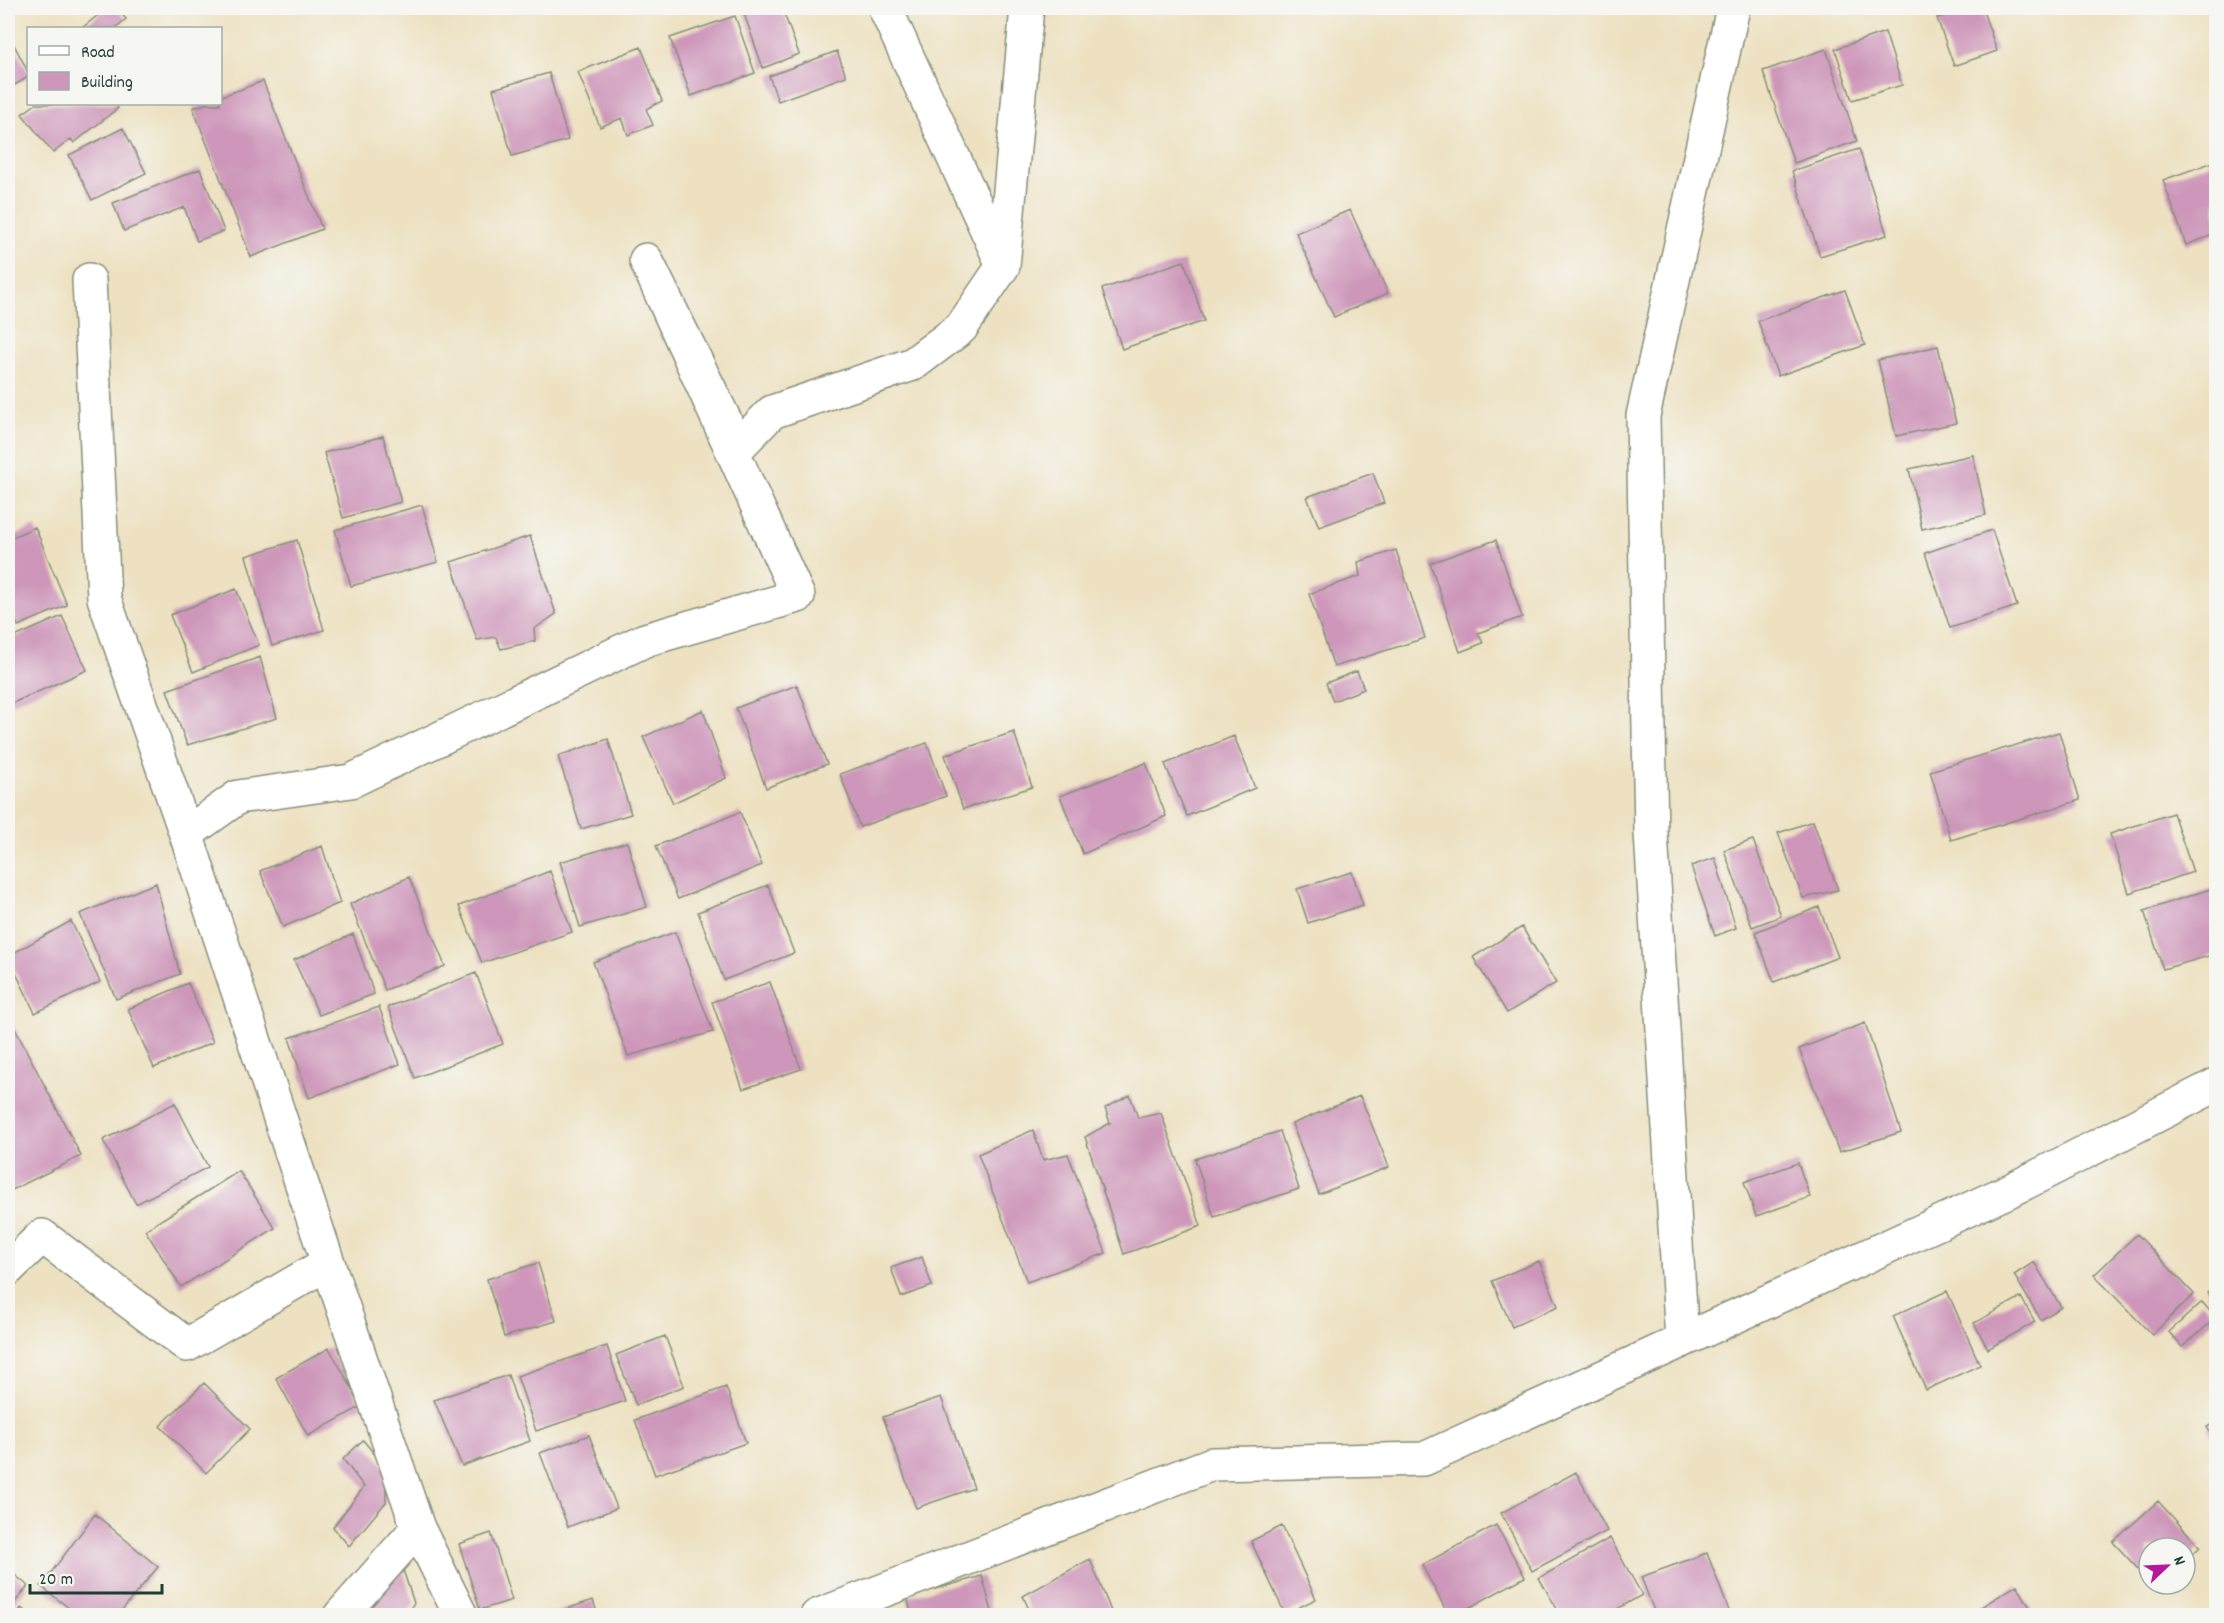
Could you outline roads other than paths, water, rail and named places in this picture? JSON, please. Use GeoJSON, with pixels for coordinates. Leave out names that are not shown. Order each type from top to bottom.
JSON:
{"type":"FeatureCollection","features":[{"type":"Feature","properties":{"kind":"street"},"geometry":{"type":"LineString","coordinates":[[885,8],[1003,266]]}},
{"type":"Feature","properties":{"kind":"street"},"geometry":{"type":"LineString","coordinates":[[186,834],[238,797],[351,781],[645,640],[798,596],[646,260],[738,447],[772,412],[913,364],[961,328],[1003,266],[1027,8]]}},
{"type":"Feature","properties":{"kind":"street"},"geometry":{"type":"LineString","coordinates":[[1682,1341],[1651,833],[1643,416],[1733,8]]}},
{"type":"Feature","properties":{"kind":"street"},"geometry":{"type":"LineString","coordinates":[[89,280],[104,598],[186,834],[418,1528],[461,1616]]}},
{"type":"Feature","properties":{"kind":"street"},"geometry":{"type":"LineString","coordinates":[[816,1616],[863,1608],[1212,1464],[1424,1459],[2013,1189],[2217,1085]]}},
{"type":"Feature","properties":{"kind":"street"},"geometry":{"type":"LineString","coordinates":[[8,1269],[42,1236],[187,1345],[328,1263]]}},
{"type":"Feature","properties":{"kind":"street"},"geometry":{"type":"LineString","coordinates":[[340,1616],[418,1528]]}}]}
